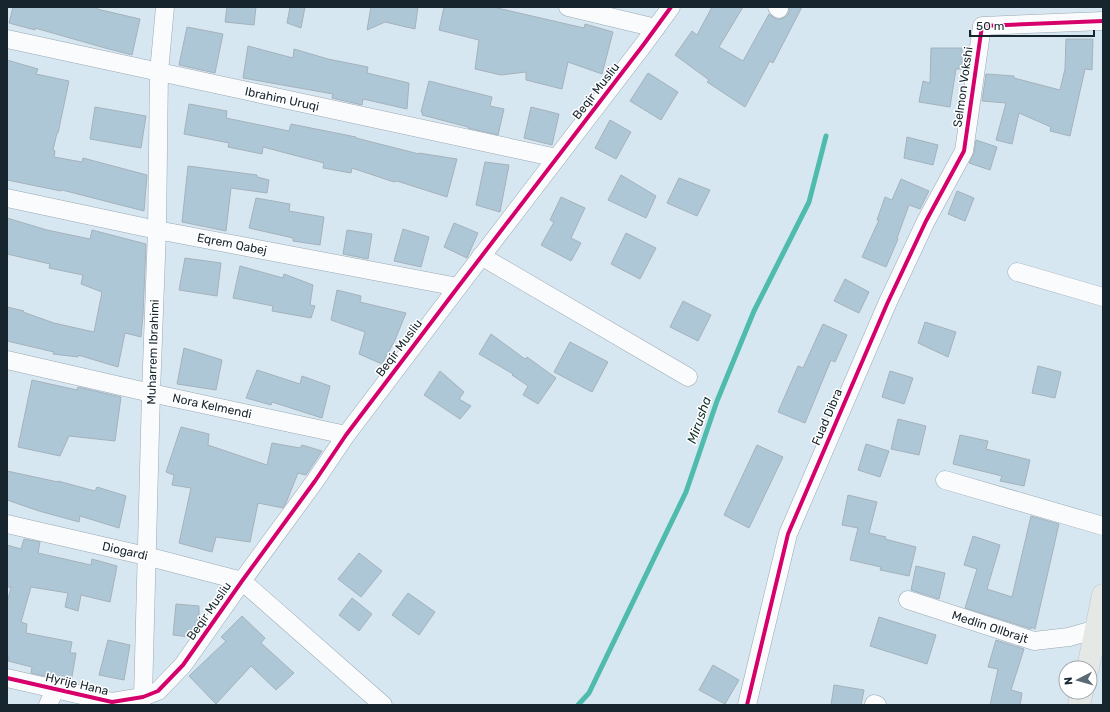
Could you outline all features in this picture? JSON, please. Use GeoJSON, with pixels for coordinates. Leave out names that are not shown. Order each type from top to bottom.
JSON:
{"type":"FeatureCollection","features":[{"type":"Feature","properties":{"kind":"main road"},"geometry":{"type":"LineString","coordinates":[[1091,660],[1100,631],[1103,595]]}},
{"type":"Feature","properties":{"kind":"street","name":"Muharrem Ibrahimi"},"geometry":{"type":"LineString","coordinates":[[139,701],[158,230],[159,72],[165,7]]}},
{"type":"Feature","properties":{"kind":"street"},"geometry":{"type":"LineString","coordinates":[[568,7],[656,28]]}},
{"type":"Feature","properties":{"kind":"street","name":"Beqir Musliu"},"geometry":{"type":"LineString","coordinates":[[139,701],[158,691],[183,665],[315,481],[346,435],[671,7]]}},
{"type":"Feature","properties":{"kind":"street","name":"Selmon Vokshi"},"geometry":{"type":"LineString","coordinates":[[964,151],[982,26],[1103,20]]}},
{"type":"Feature","properties":{"kind":"street","name":"Ibrahim Uruqi"},"geometry":{"type":"LineString","coordinates":[[7,39],[557,158]]}},
{"type":"Feature","properties":{"kind":"street","name":"Fuad Dibra"},"geometry":{"type":"LineString","coordinates":[[747,705],[788,534],[887,304],[926,221],[964,151]]}},
{"type":"Feature","properties":{"kind":"street","name":"Eqrem Qabej"},"geometry":{"type":"LineString","coordinates":[[7,198],[158,230],[458,287]]}},
{"type":"Feature","properties":{"kind":"street"},"geometry":{"type":"LineString","coordinates":[[481,256],[688,377]]}},
{"type":"Feature","properties":{"kind":"street"},"geometry":{"type":"LineString","coordinates":[[1017,272],[1103,297]]}},
{"type":"Feature","properties":{"kind":"street","name":"Nora Kelmendi"},"geometry":{"type":"LineString","coordinates":[[7,360],[151,394],[346,435]]}},
{"type":"Feature","properties":{"kind":"street"},"geometry":{"type":"LineString","coordinates":[[945,480],[1103,526]]}},
{"type":"Feature","properties":{"kind":"street","name":"Diogardi"},"geometry":{"type":"LineString","coordinates":[[7,524],[146,556],[242,581]]}},
{"type":"Feature","properties":{"kind":"street","name":"Beqir Musliu"},"geometry":{"type":"LineString","coordinates":[[242,581],[383,705]]}},
{"type":"Feature","properties":{"kind":"street","name":"Medlin Ollbrajt"},"geometry":{"type":"LineString","coordinates":[[908,600],[1034,641],[1069,637],[1100,631]]}},
{"type":"Feature","properties":{"kind":"street","name":"Hyrije Hana"},"geometry":{"type":"LineString","coordinates":[[7,678],[52,697],[112,702],[139,701]]}},
{"type":"Feature","properties":{"kind":"building"},"geometry":{"type":"Polygon","coordinates":[[[13,7],[98,7],[97,9],[140,19],[132,55],[35,28],[35,30],[9,23],[13,7]]]}},
{"type":"Feature","properties":{"kind":"building"},"geometry":{"type":"Polygon","coordinates":[[[227,7],[256,7],[254,25],[225,22],[227,7]]]}},
{"type":"Feature","properties":{"kind":"building"},"geometry":{"type":"Polygon","coordinates":[[[290,7],[305,7],[301,28],[287,23],[290,7]]]}},
{"type":"Feature","properties":{"kind":"building"},"geometry":{"type":"Polygon","coordinates":[[[371,7],[418,7],[415,29],[385,22],[367,30],[371,7]]]}},
{"type":"Feature","properties":{"kind":"building"},"geometry":{"type":"Polygon","coordinates":[[[444,7],[493,7],[584,28],[585,24],[613,32],[602,74],[568,62],[562,89],[526,80],[526,72],[501,75],[475,69],[479,40],[439,30],[444,7]]]}},
{"type":"Feature","properties":{"kind":"building"},"geometry":{"type":"Polygon","coordinates":[[[712,7],[743,7],[719,47],[743,61],[769,14],[776,19],[781,19],[787,16],[789,7],[802,7],[773,63],[770,61],[745,107],[707,82],[709,80],[675,55],[692,31],[697,35],[712,7]]]}},
{"type":"Feature","properties":{"kind":"building"},"geometry":{"type":"Polygon","coordinates":[[[187,27],[223,34],[215,73],[179,65],[187,27]]]}},
{"type":"Feature","properties":{"kind":"building"},"geometry":{"type":"Polygon","coordinates":[[[1066,39],[1093,39],[1092,70],[1085,69],[1070,136],[1050,131],[1051,127],[1019,113],[1012,144],[996,140],[1006,103],[982,101],[986,74],[1014,76],[1014,78],[1060,90],[1065,69],[1066,39]]]}},
{"type":"Feature","properties":{"kind":"building"},"geometry":{"type":"Polygon","coordinates":[[[248,46],[293,58],[294,49],[328,59],[368,67],[367,73],[409,83],[407,109],[363,99],[362,105],[332,98],[333,94],[243,78],[248,46]]]}},
{"type":"Feature","properties":{"kind":"building"},"geometry":{"type":"Polygon","coordinates":[[[931,48],[962,48],[962,69],[956,69],[950,107],[919,102],[923,81],[930,83],[931,48]]]}},
{"type":"Feature","properties":{"kind":"building"},"geometry":{"type":"Polygon","coordinates":[[[7,60],[38,69],[36,74],[69,81],[53,150],[55,151],[54,157],[82,162],[83,158],[147,175],[144,211],[62,190],[7,180],[7,60]]]}},
{"type":"Feature","properties":{"kind":"building"},"geometry":{"type":"Polygon","coordinates":[[[648,73],[678,92],[661,120],[630,101],[648,73]]]}},
{"type":"Feature","properties":{"kind":"building"},"geometry":{"type":"Polygon","coordinates":[[[429,81],[492,97],[490,106],[504,109],[498,135],[422,115],[423,113],[421,112],[429,81]]]}},
{"type":"Feature","properties":{"kind":"building"},"geometry":{"type":"Polygon","coordinates":[[[189,104],[227,111],[226,118],[289,131],[291,124],[356,137],[419,154],[457,159],[447,197],[352,168],[351,173],[323,168],[324,163],[263,147],[262,154],[228,147],[229,143],[184,134],[189,104]]]}},
{"type":"Feature","properties":{"kind":"building"},"geometry":{"type":"Polygon","coordinates":[[[95,107],[146,116],[141,148],[90,139],[95,107]]]}},
{"type":"Feature","properties":{"kind":"building"},"geometry":{"type":"Polygon","coordinates":[[[531,107],[559,114],[552,145],[524,138],[531,107]]]}},
{"type":"Feature","properties":{"kind":"building"},"geometry":{"type":"Polygon","coordinates":[[[610,120],[631,132],[616,159],[595,148],[610,120]]]}},
{"type":"Feature","properties":{"kind":"building"},"geometry":{"type":"Polygon","coordinates":[[[907,137],[938,145],[933,165],[904,158],[907,137]]]}},
{"type":"Feature","properties":{"kind":"building"},"geometry":{"type":"Polygon","coordinates":[[[976,140],[997,147],[990,170],[969,163],[974,153],[976,140]]]}},
{"type":"Feature","properties":{"kind":"building"},"geometry":{"type":"Polygon","coordinates":[[[485,162],[509,165],[500,212],[476,205],[485,162]]]}},
{"type":"Feature","properties":{"kind":"building"},"geometry":{"type":"Polygon","coordinates":[[[188,166],[257,175],[257,177],[269,180],[267,193],[231,188],[226,231],[182,222],[188,166]]]}},
{"type":"Feature","properties":{"kind":"building"},"geometry":{"type":"Polygon","coordinates":[[[621,175],[656,196],[646,218],[608,200],[621,175]]]}},
{"type":"Feature","properties":{"kind":"building"},"geometry":{"type":"Polygon","coordinates":[[[679,178],[710,190],[697,216],[667,203],[679,178]]]}},
{"type":"Feature","properties":{"kind":"building"},"geometry":{"type":"Polygon","coordinates":[[[901,179],[929,191],[920,209],[909,205],[897,238],[898,239],[886,267],[862,257],[879,220],[877,220],[885,197],[892,200],[901,179]]]}},
{"type":"Feature","properties":{"kind":"building"},"geometry":{"type":"Polygon","coordinates":[[[957,191],[974,198],[965,221],[948,214],[957,191]]]}},
{"type":"Feature","properties":{"kind":"building"},"geometry":{"type":"Polygon","coordinates":[[[561,197],[585,208],[571,238],[581,243],[571,261],[541,245],[554,222],[550,220],[561,197]]]}},
{"type":"Feature","properties":{"kind":"building"},"geometry":{"type":"Polygon","coordinates":[[[256,198],[290,204],[289,211],[324,217],[320,245],[293,241],[293,238],[249,228],[256,198]]]}},
{"type":"Feature","properties":{"kind":"building"},"geometry":{"type":"Polygon","coordinates":[[[7,218],[47,230],[90,239],[92,230],[146,244],[141,337],[125,333],[118,367],[78,355],[78,357],[53,354],[54,352],[7,341],[7,307],[24,311],[23,312],[54,323],[94,332],[102,292],[81,284],[83,275],[49,268],[50,264],[7,254],[7,218]]]}},
{"type":"Feature","properties":{"kind":"building"},"geometry":{"type":"Polygon","coordinates":[[[454,223],[478,233],[467,258],[444,247],[454,223]]]}},
{"type":"Feature","properties":{"kind":"building"},"geometry":{"type":"Polygon","coordinates":[[[403,229],[429,237],[421,267],[394,261],[403,229]]]}},
{"type":"Feature","properties":{"kind":"building"},"geometry":{"type":"Polygon","coordinates":[[[347,230],[372,234],[368,259],[343,254],[347,230]]]}},
{"type":"Feature","properties":{"kind":"building"},"geometry":{"type":"Polygon","coordinates":[[[626,233],[656,248],[640,279],[611,264],[626,233]]]}},
{"type":"Feature","properties":{"kind":"building"},"geometry":{"type":"Polygon","coordinates":[[[185,258],[221,263],[217,296],[179,290],[185,258]]]}},
{"type":"Feature","properties":{"kind":"building"},"geometry":{"type":"Polygon","coordinates":[[[240,266],[283,278],[284,274],[313,285],[310,305],[315,306],[311,318],[272,311],[273,306],[233,298],[240,266]]]}},
{"type":"Feature","properties":{"kind":"building"},"geometry":{"type":"Polygon","coordinates":[[[845,279],[869,292],[859,313],[834,301],[845,279]]]}},
{"type":"Feature","properties":{"kind":"building"},"geometry":{"type":"Polygon","coordinates":[[[337,290],[361,296],[360,302],[406,313],[395,340],[382,364],[359,354],[365,332],[331,320],[337,290]]]}},
{"type":"Feature","properties":{"kind":"building"},"geometry":{"type":"Polygon","coordinates":[[[683,301],[711,315],[698,341],[670,327],[683,301]]]}},
{"type":"Feature","properties":{"kind":"building"},"geometry":{"type":"Polygon","coordinates":[[[925,322],[956,332],[948,357],[918,343],[925,322]]]}},
{"type":"Feature","properties":{"kind":"building"},"geometry":{"type":"Polygon","coordinates":[[[823,324],[847,335],[835,362],[831,360],[805,423],[778,412],[798,366],[803,368],[823,324]]]}},
{"type":"Feature","properties":{"kind":"building"},"geometry":{"type":"Polygon","coordinates":[[[491,334],[525,359],[527,357],[556,378],[538,404],[523,395],[528,386],[512,375],[513,374],[479,354],[491,334]]]}},
{"type":"Feature","properties":{"kind":"building"},"geometry":{"type":"Polygon","coordinates":[[[570,342],[608,362],[592,392],[554,372],[570,342]]]}},
{"type":"Feature","properties":{"kind":"building"},"geometry":{"type":"Polygon","coordinates":[[[184,348],[222,360],[216,390],[177,384],[184,348]]]}},
{"type":"Feature","properties":{"kind":"building"},"geometry":{"type":"Polygon","coordinates":[[[1038,366],[1061,372],[1055,398],[1032,393],[1038,366]]]}},
{"type":"Feature","properties":{"kind":"building"},"geometry":{"type":"Polygon","coordinates":[[[257,370],[300,384],[302,376],[330,386],[322,418],[272,402],[271,405],[246,398],[257,370]]]}},
{"type":"Feature","properties":{"kind":"building"},"geometry":{"type":"Polygon","coordinates":[[[440,371],[464,392],[459,399],[471,406],[460,419],[424,395],[440,371]]]}},
{"type":"Feature","properties":{"kind":"building"},"geometry":{"type":"Polygon","coordinates":[[[890,371],[913,378],[904,404],[882,397],[890,371]]]}},
{"type":"Feature","properties":{"kind":"building"},"geometry":{"type":"Polygon","coordinates":[[[32,380],[77,390],[78,387],[121,397],[115,441],[69,436],[60,456],[18,447],[32,380]]]}},
{"type":"Feature","properties":{"kind":"building"},"geometry":{"type":"Polygon","coordinates":[[[898,419],[926,426],[919,455],[891,449],[898,419]]]}},
{"type":"Feature","properties":{"kind":"building"},"geometry":{"type":"Polygon","coordinates":[[[181,427],[209,434],[208,445],[267,465],[272,443],[300,448],[302,445],[322,451],[306,475],[298,473],[283,508],[258,503],[250,542],[216,537],[212,552],[179,543],[191,488],[172,485],[174,475],[166,472],[181,427]]]}},
{"type":"Feature","properties":{"kind":"building"},"geometry":{"type":"Polygon","coordinates":[[[960,435],[988,441],[986,449],[1030,460],[1024,486],[1000,481],[1002,476],[953,464],[960,435]]]}},
{"type":"Feature","properties":{"kind":"building"},"geometry":{"type":"Polygon","coordinates":[[[866,444],[889,451],[880,477],[858,470],[866,444]]]}},
{"type":"Feature","properties":{"kind":"building"},"geometry":{"type":"Polygon","coordinates":[[[757,445],[783,457],[749,528],[724,515],[757,445]]]}},
{"type":"Feature","properties":{"kind":"building"},"geometry":{"type":"Polygon","coordinates":[[[7,471],[58,481],[95,491],[97,487],[126,496],[119,528],[80,516],[79,522],[7,500],[7,471]]]}},
{"type":"Feature","properties":{"kind":"building"},"geometry":{"type":"Polygon","coordinates":[[[848,495],[877,502],[869,533],[916,547],[909,576],[880,570],[881,567],[850,560],[858,528],[842,525],[848,495]]]}},
{"type":"Feature","properties":{"kind":"building"},"geometry":{"type":"Polygon","coordinates":[[[1031,516],[1059,524],[1035,629],[965,608],[977,569],[964,565],[973,536],[1000,545],[987,589],[1012,597],[1031,516]]]}},
{"type":"Feature","properties":{"kind":"building"},"geometry":{"type":"Polygon","coordinates":[[[24,539],[40,542],[38,553],[91,565],[92,559],[117,566],[110,602],[81,595],[78,611],[65,607],[68,593],[31,587],[21,622],[27,624],[26,633],[72,642],[70,653],[76,653],[71,682],[31,673],[32,667],[8,661],[7,603],[11,587],[7,587],[7,545],[21,549],[24,539]]]}},
{"type":"Feature","properties":{"kind":"building"},"geometry":{"type":"Polygon","coordinates":[[[359,553],[382,571],[361,597],[338,579],[359,553]]]}},
{"type":"Feature","properties":{"kind":"building"},"geometry":{"type":"Polygon","coordinates":[[[916,566],[945,573],[939,599],[911,590],[916,566]]]}},
{"type":"Feature","properties":{"kind":"building"},"geometry":{"type":"Polygon","coordinates":[[[408,593],[435,612],[419,635],[392,615],[408,593]]]}},
{"type":"Feature","properties":{"kind":"building"},"geometry":{"type":"Polygon","coordinates":[[[352,598],[372,614],[359,631],[339,615],[352,598]]]}},
{"type":"Feature","properties":{"kind":"building"},"geometry":{"type":"Polygon","coordinates":[[[176,604],[199,606],[198,625],[190,637],[173,635],[176,604]]]}},
{"type":"Feature","properties":{"kind":"building"},"geometry":{"type":"Polygon","coordinates":[[[242,616],[265,638],[261,643],[294,673],[276,690],[251,666],[216,704],[189,676],[226,641],[221,637],[242,616]]]}},
{"type":"Feature","properties":{"kind":"building"},"geometry":{"type":"Polygon","coordinates":[[[879,617],[936,635],[927,664],[870,646],[879,617]]]}},
{"type":"Feature","properties":{"kind":"building"},"geometry":{"type":"Polygon","coordinates":[[[108,640],[130,645],[124,680],[99,675],[108,640]]]}},
{"type":"Feature","properties":{"kind":"building"},"geometry":{"type":"Polygon","coordinates":[[[996,640],[1024,649],[1011,690],[1022,693],[1020,705],[990,705],[998,669],[988,667],[996,640]]]}},
{"type":"Feature","properties":{"kind":"building"},"geometry":{"type":"Polygon","coordinates":[[[713,665],[739,680],[725,704],[699,690],[713,665]]]}},
{"type":"Feature","properties":{"kind":"building"},"geometry":{"type":"Polygon","coordinates":[[[834,685],[864,690],[861,705],[831,705],[834,685]]]}},
{"type":"Feature","properties":{"kind":"waterway","name":"Mirusha"},"geometry":{"type":"LineString","coordinates":[[578,705],[589,693],[686,492],[717,401],[754,311],[809,202],[826,136]]}},
{"type":"Feature","properties":{"kind":"cycle path"},"geometry":{"type":"LineString","coordinates":[[7,678],[112,702],[143,697],[158,691],[183,665],[315,481],[346,435],[671,7]]}},
{"type":"Feature","properties":{"kind":"cycle path"},"geometry":{"type":"LineString","coordinates":[[747,705],[788,534],[887,304],[926,221],[964,151],[982,26],[1103,21]]}}]}
